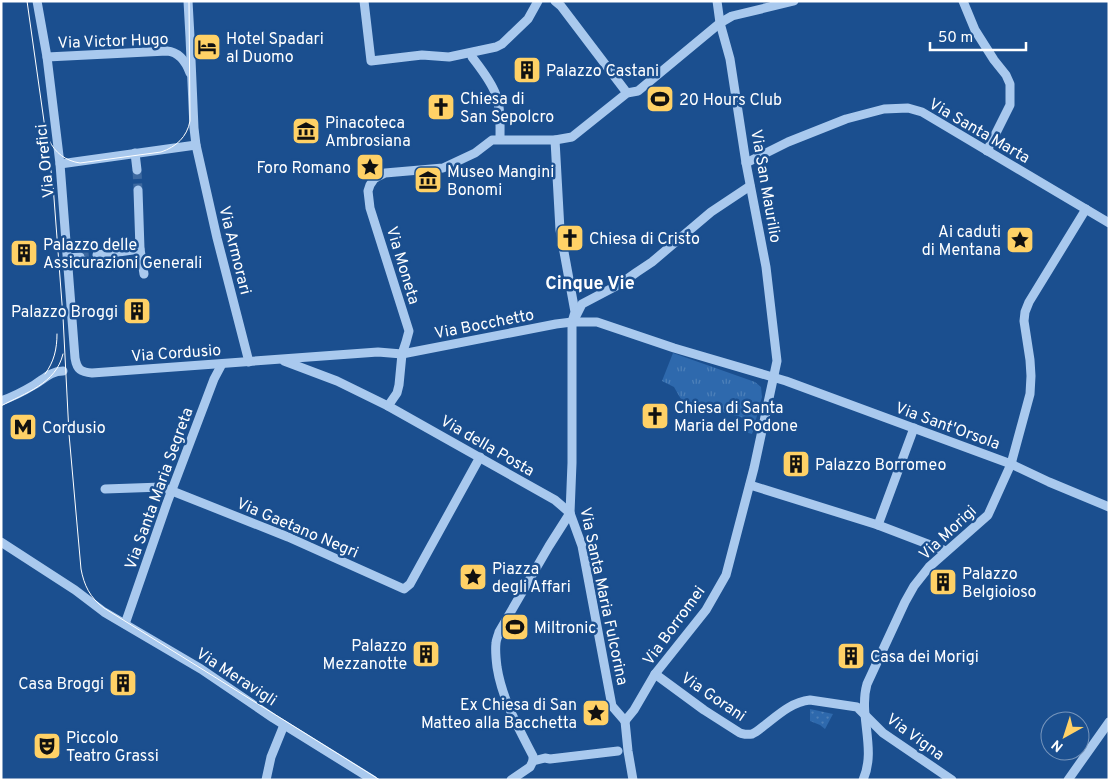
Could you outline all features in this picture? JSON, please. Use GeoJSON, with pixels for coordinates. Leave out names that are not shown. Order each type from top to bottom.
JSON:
{"type":"FeatureCollection","features":[{"type":"Feature","properties":{"kind":"street","name":"Via Orefici"},"geometry":{"type":"LineString","coordinates":[[37,1],[47,57],[60,164],[76,365]]}},
{"type":"Feature","properties":{"kind":"street","name":"Via Armorari"},"geometry":{"type":"LineString","coordinates":[[188,1],[196,145],[248,362]]}},
{"type":"Feature","properties":{"kind":"street"},"geometry":{"type":"LineString","coordinates":[[364,1],[371,61],[422,55],[449,56],[496,47],[502,44],[528,19],[538,1]]}},
{"type":"Feature","properties":{"kind":"street"},"geometry":{"type":"LineString","coordinates":[[555,1],[561,6],[627,93]]}},
{"type":"Feature","properties":{"kind":"street","name":"Via San Maurilio"},"geometry":{"type":"LineString","coordinates":[[717,1],[720,23],[730,59],[746,163],[766,267],[777,361],[750,485]]}},
{"type":"Feature","properties":{"kind":"street"},"geometry":{"type":"LineString","coordinates":[[470,53],[497,96],[500,140],[555,140],[572,137],[627,93],[638,91],[720,23],[732,16],[794,1]]}},
{"type":"Feature","properties":{"kind":"street"},"geometry":{"type":"LineString","coordinates":[[963,1],[975,30],[1006,75],[1010,84],[1010,105],[987,151]]}},
{"type":"Feature","properties":{"kind":"street","name":"Via Victor Hugo"},"geometry":{"type":"LineString","coordinates":[[47,57],[167,50],[175,52],[182,58],[192,81]]}},
{"type":"Feature","properties":{"kind":"street","name":"Via Santa Marta"},"geometry":{"type":"LineString","coordinates":[[746,163],[788,142],[846,119],[884,109],[908,108],[922,112],[1086,209],[1107,219]]}},
{"type":"Feature","properties":{"kind":"street","name":"Via Moneta"},"geometry":{"type":"LineString","coordinates":[[388,406],[397,393],[399,386],[402,354],[409,331],[370,208],[368,191],[370,185],[374,179],[384,173],[443,168],[475,153],[492,140],[500,140]]}},
{"type":"Feature","properties":{"kind":"street","name":"Via Santa Maria Fulcorina"},"geometry":{"type":"LineString","coordinates":[[555,140],[560,230],[575,312],[572,322],[570,513],[582,546],[612,706],[625,721]]}},
{"type":"Feature","properties":{"kind":"street"},"geometry":{"type":"LineString","coordinates":[[60,164],[196,145]]}},
{"type":"Feature","properties":{"kind":"street"},"geometry":{"type":"LineString","coordinates":[[135,153],[137,170]]}},
{"type":"Feature","properties":{"kind":"street"},"geometry":{"type":"LineString","coordinates":[[572,322],[582,304],[620,284],[652,262],[711,212],[750,186]]}},
{"type":"Feature","properties":{"kind":"street"},"geometry":{"type":"LineString","coordinates":[[138,190],[140,249],[144,274]]}},
{"type":"Feature","properties":{"kind":"street","name":"Via Morigi"},"geometry":{"type":"LineString","coordinates":[[863,780],[868,768],[864,694],[867,684],[914,586],[929,567],[988,515],[1011,464],[1030,394],[1031,376],[1024,322],[1025,312],[1029,302],[1086,209]]}},
{"type":"Feature","properties":{"kind":"street"},"geometry":{"type":"LineString","coordinates":[[97,255],[140,249]]}},
{"type":"Feature","properties":{"kind":"street"},"geometry":{"type":"LineString","coordinates":[[68,258],[80,257]]}},
{"type":"Feature","properties":{"kind":"street","name":"Via Bocchetto"},"geometry":{"type":"LineString","coordinates":[[280,360],[378,352],[402,354],[572,322],[597,322],[674,348]]}},
{"type":"Feature","properties":{"kind":"street","name":"Via Sant'Orsola"},"geometry":{"type":"LineString","coordinates":[[674,348],[786,381],[1011,464],[1109,507]]}},
{"type":"Feature","properties":{"kind":"street","name":"Via Cordusio"},"geometry":{"type":"LineString","coordinates":[[76,365],[83,372],[92,373],[280,360]]}},
{"type":"Feature","properties":{"kind":"street","name":"Via della Posta"},"geometry":{"type":"LineString","coordinates":[[280,360],[337,381],[388,406],[555,500],[570,513]]}},
{"type":"Feature","properties":{"kind":"street","name":"Via Santa Maria Segreta"},"geometry":{"type":"LineString","coordinates":[[125,624],[214,379],[222,364]]}},
{"type":"Feature","properties":{"kind":"street"},"geometry":{"type":"LineString","coordinates":[[3,401],[33,386],[56,371],[63,371]]}},
{"type":"Feature","properties":{"kind":"street"},"geometry":{"type":"LineString","coordinates":[[878,525],[914,428]]}},
{"type":"Feature","properties":{"kind":"street","name":"Via Gaetano Negri"},"geometry":{"type":"LineString","coordinates":[[173,490],[404,589],[410,584],[480,457]]}},
{"type":"Feature","properties":{"kind":"street"},"geometry":{"type":"LineString","coordinates":[[750,485],[878,525],[946,551]]}},
{"type":"Feature","properties":{"kind":"street","name":"Via Borromei"},"geometry":{"type":"LineString","coordinates":[[625,721],[634,710],[655,674],[706,610],[726,575],[750,485]]}},
{"type":"Feature","properties":{"kind":"street"},"geometry":{"type":"LineString","coordinates":[[105,489],[162,487],[173,490]]}},
{"type":"Feature","properties":{"kind":"street"},"geometry":{"type":"LineString","coordinates":[[511,780],[530,766],[534,756],[508,707],[499,678],[496,643],[499,632],[570,513]]}},
{"type":"Feature","properties":{"kind":"street","name":"Via Meravigli"},"geometry":{"type":"LineString","coordinates":[[1,542],[75,590],[104,612],[201,669],[373,780]]}},
{"type":"Feature","properties":{"kind":"street","name":"Via Gorani"},"geometry":{"type":"LineString","coordinates":[[655,674],[704,710],[746,735],[756,732],[784,710],[802,701],[810,700],[857,707],[865,714]]}},
{"type":"Feature","properties":{"kind":"street","name":"Via Vigna"},"geometry":{"type":"LineString","coordinates":[[865,714],[883,733],[952,780]]}},
{"type":"Feature","properties":{"kind":"street"},"geometry":{"type":"LineString","coordinates":[[625,721],[633,780]]}},
{"type":"Feature","properties":{"kind":"street"},"geometry":{"type":"LineString","coordinates":[[1068,780],[1109,722]]}},
{"type":"Feature","properties":{"kind":"street"},"geometry":{"type":"LineString","coordinates":[[266,780],[271,757],[284,724]]}},
{"type":"Feature","properties":{"kind":"street"},"geometry":{"type":"LineString","coordinates":[[533,761],[545,758],[618,751]]}},
{"type":"Feature","properties":{"kind":"green space"},"geometry":{"type":"Polygon","coordinates":[[[673,353],[755,382],[761,387],[762,397],[752,434],[745,432],[747,422],[744,418],[682,401],[674,387],[662,381],[673,353]]]}},
{"type":"Feature","properties":{"kind":"green space"},"geometry":{"type":"Polygon","coordinates":[[[810,709],[833,714],[825,729],[810,721],[810,709]]]}},
{"type":"Feature","properties":{"kind":"tunnel"},"geometry":{"type":"LineString","coordinates":[[137,170],[138,190]]}},
{"type":"Feature","properties":{"kind":"tunnel"},"geometry":{"type":"LineString","coordinates":[[80,257],[97,255]]}},
{"type":"Feature","properties":{"kind":"tram line"},"geometry":{"type":"LineString","coordinates":[[27,1],[53,185],[63,317],[69,434],[81,569],[86,586],[95,600],[104,608],[380,780]]}},
{"type":"Feature","properties":{"kind":"tram line"},"geometry":{"type":"LineString","coordinates":[[49,140],[61,156],[80,163],[161,152],[180,141],[189,127],[190,121],[189,1]]}},
{"type":"Feature","properties":{"kind":"tram line"},"geometry":{"type":"LineString","coordinates":[[45,374],[51,365],[57,334]]}},
{"type":"Feature","properties":{"kind":"tram line"},"geometry":{"type":"LineString","coordinates":[[1,406],[29,392],[47,380],[54,373],[63,354]]}},
{"type":"Feature","properties":{"kind":"place","name":"Hotel Spadari al Duomo"},"geometry":{"type":"Point","coordinates":[207,47]}},
{"type":"Feature","properties":{"kind":"place","name":"Palazzo Castani"},"geometry":{"type":"Point","coordinates":[527,70]}},
{"type":"Feature","properties":{"kind":"place","name":"20 Hours Club"},"geometry":{"type":"Point","coordinates":[660,99]}},
{"type":"Feature","properties":{"kind":"place","name":"Chiesa di San Sepolcro"},"geometry":{"type":"Point","coordinates":[441,107]}},
{"type":"Feature","properties":{"kind":"place","name":"Pinacoteca Ambrosiana"},"geometry":{"type":"Point","coordinates":[306,131]}},
{"type":"Feature","properties":{"kind":"place","name":"Foro Romano"},"geometry":{"type":"Point","coordinates":[370,167]}},
{"type":"Feature","properties":{"kind":"place","name":"Museo Mangini Bonomi"},"geometry":{"type":"Point","coordinates":[428,180]}},
{"type":"Feature","properties":{"kind":"place","name":"Chiesa di Cristo"},"geometry":{"type":"Point","coordinates":[570,238]}},
{"type":"Feature","properties":{"kind":"place","name":"Ai caduti di Mentana"},"geometry":{"type":"Point","coordinates":[1020,240]}},
{"type":"Feature","properties":{"kind":"place","name":"Palazzo delle Assicurazioni Generali"},"geometry":{"type":"Point","coordinates":[24,253]}},
{"type":"Feature","properties":{"kind":"place","name":"Palazzo Broggi"},"geometry":{"type":"Point","coordinates":[137,311]}},
{"type":"Feature","properties":{"kind":"place","name":"Chiesa di Santa Maria del Podone"},"geometry":{"type":"Point","coordinates":[655,416]}},
{"type":"Feature","properties":{"kind":"place","name":"Cordusio"},"geometry":{"type":"Point","coordinates":[23,427]}},
{"type":"Feature","properties":{"kind":"place","name":"Palazzo Borromeo"},"geometry":{"type":"Point","coordinates":[796,464]}},
{"type":"Feature","properties":{"kind":"place","name":"Piazza degli Affari"},"geometry":{"type":"Point","coordinates":[473,577]}},
{"type":"Feature","properties":{"kind":"place","name":"Palazzo Belgioioso"},"geometry":{"type":"Point","coordinates":[943,582]}},
{"type":"Feature","properties":{"kind":"place","name":"Miltronic"},"geometry":{"type":"Point","coordinates":[515,627]}},
{"type":"Feature","properties":{"kind":"place","name":"Palazzo Mezzanotte"},"geometry":{"type":"Point","coordinates":[426,654]}},
{"type":"Feature","properties":{"kind":"place","name":"Casa dei Morigi"},"geometry":{"type":"Point","coordinates":[851,656]}},
{"type":"Feature","properties":{"kind":"place","name":"Casa Broggi"},"geometry":{"type":"Point","coordinates":[123,683]}},
{"type":"Feature","properties":{"kind":"place","name":"Ex Chiesa di San Matteo alla Bacchetta"},"geometry":{"type":"Point","coordinates":[596,713]}},
{"type":"Feature","properties":{"kind":"place","name":"Piccolo Teatro Grassi"},"geometry":{"type":"Point","coordinates":[47,746]}},
{"type":"Feature","properties":{"kind":"district","name":"Cinque Vie"},"geometry":{"type":"Point","coordinates":[590,283]}}]}
